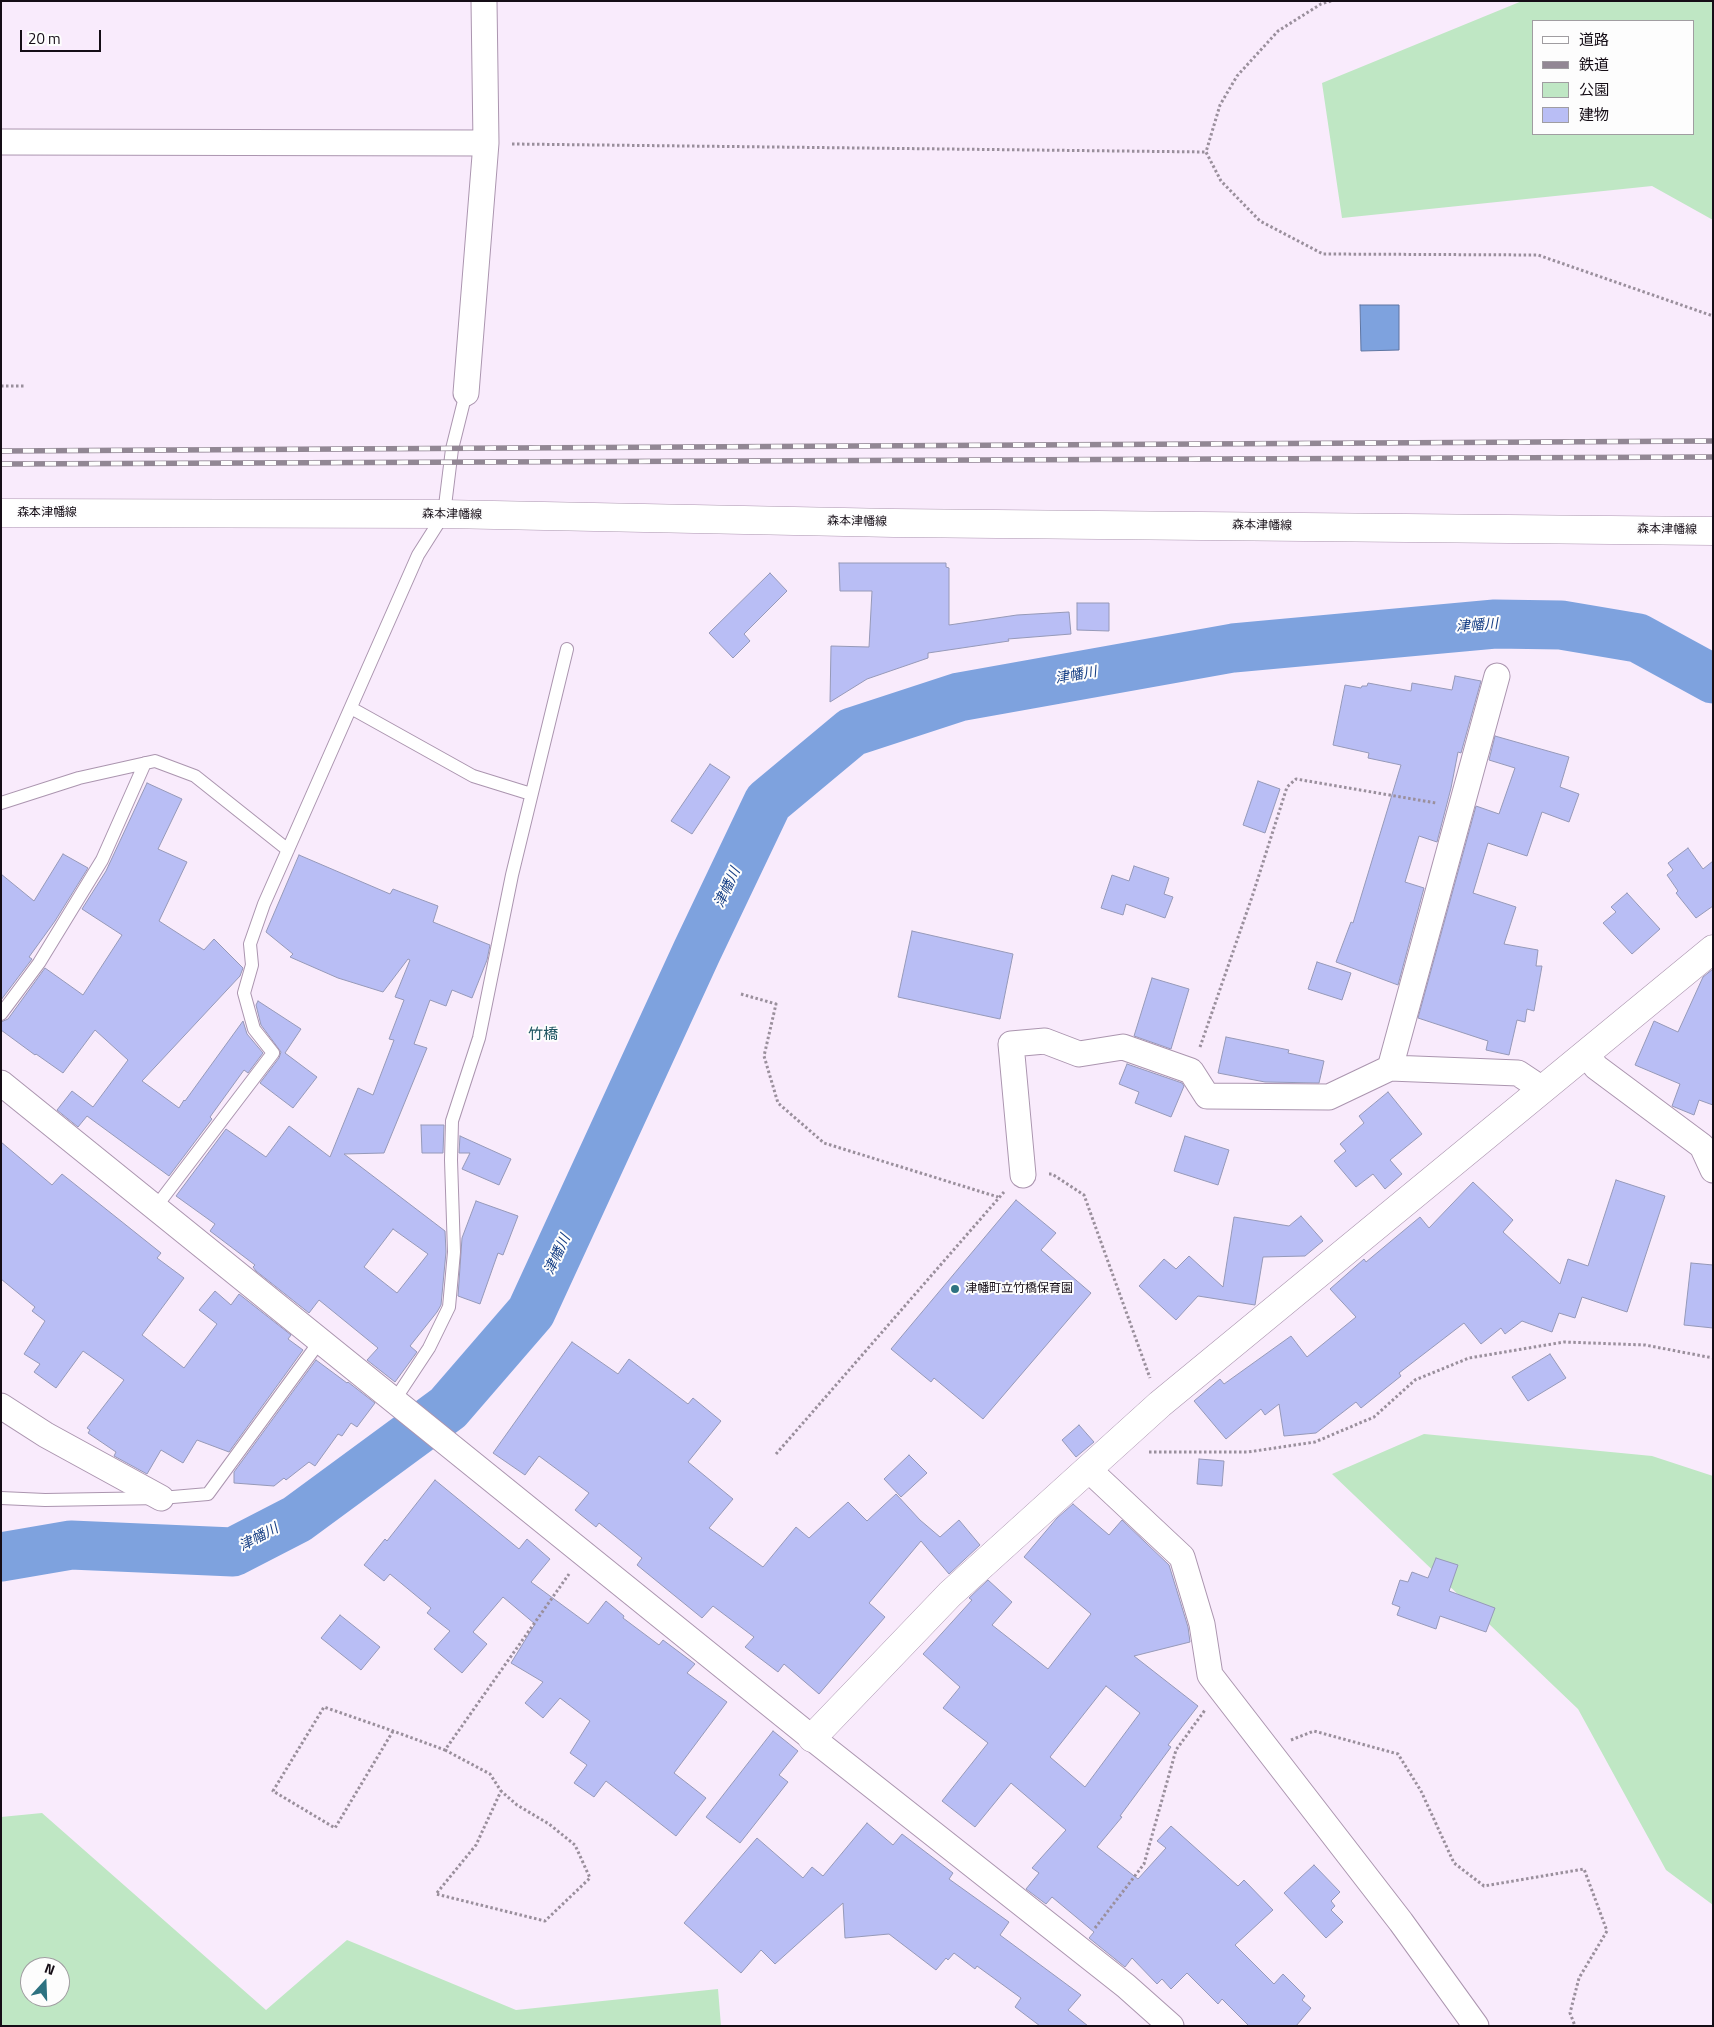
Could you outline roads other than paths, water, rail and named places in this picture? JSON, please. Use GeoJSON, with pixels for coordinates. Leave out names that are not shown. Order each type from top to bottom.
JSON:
{"type":"FeatureCollection","features":[{"type":"Feature","properties":{"kind":"main road","name":"森本津幡線"},"geometry":{"type":"LineString","coordinates":[[1,513],[444,514],[884,523],[1713,531]]}},
{"type":"Feature","properties":{"kind":"main road"},"geometry":{"type":"LineString","coordinates":[[812,1738],[950,1594],[1160,1404],[1713,949]]}},
{"type":"Feature","properties":{"kind":"street"},"geometry":{"type":"LineString","coordinates":[[466,393],[486,143],[484,1]]}},
{"type":"Feature","properties":{"kind":"street"},"geometry":{"type":"LineString","coordinates":[[1,142],[486,143]]}},
{"type":"Feature","properties":{"kind":"street"},"geometry":{"type":"LineString","coordinates":[[1390,1068],[1497,676]]}},
{"type":"Feature","properties":{"kind":"street"},"geometry":{"type":"LineString","coordinates":[[1023,1176],[1010,1044],[1045,1041],[1079,1054],[1123,1047],[1191,1071],[1207,1096],[1329,1097],[1390,1068],[1518,1073],[1542,1089]]}},
{"type":"Feature","properties":{"kind":"street"},"geometry":{"type":"LineString","coordinates":[[1586,1053],[1596,1067],[1702,1146],[1713,1170]]}},
{"type":"Feature","properties":{"kind":"street"},"geometry":{"type":"LineString","coordinates":[[1,1083],[812,1738],[1126,1986],[1171,2026]]}},
{"type":"Feature","properties":{"kind":"street"},"geometry":{"type":"LineString","coordinates":[[1,1406],[46,1435],[161,1498]]}},
{"type":"Feature","properties":{"kind":"street"},"geometry":{"type":"LineString","coordinates":[[1088,1469],[1182,1557],[1202,1624],[1210,1676],[1401,1922],[1476,2026]]}},
{"type":"Feature","properties":{"kind":"lane"},"geometry":{"type":"LineString","coordinates":[[155,1208],[273,1052],[254,1029],[244,993],[252,965],[250,944],[264,904],[418,556],[444,514],[452,449],[466,393]]}},
{"type":"Feature","properties":{"kind":"lane"},"geometry":{"type":"LineString","coordinates":[[394,1401],[429,1348],[449,1307],[454,1252],[451,1160],[452,1121],[479,1038],[512,875],[567,649]]}},
{"type":"Feature","properties":{"kind":"lane"},"geometry":{"type":"LineString","coordinates":[[351,708],[473,776],[531,794]]}},
{"type":"Feature","properties":{"kind":"lane"},"geometry":{"type":"LineString","coordinates":[[1,803],[79,778],[155,761],[195,776],[288,850]]}},
{"type":"Feature","properties":{"kind":"lane"},"geometry":{"type":"LineString","coordinates":[[1,1014],[39,963],[102,860],[145,763]]}},
{"type":"Feature","properties":{"kind":"lane"},"geometry":{"type":"LineString","coordinates":[[1,1498],[44,1500],[161,1498],[208,1494],[320,1341]]}},
{"type":"Feature","properties":{"kind":"water"},"geometry":{"type":"Polygon","coordinates":[[[1360,305],[1399,305],[1399,350],[1361,351],[1360,305]]]}},
{"type":"Feature","properties":{"kind":"waterway","name":"津幡川"},"geometry":{"type":"LineString","coordinates":[[1,1557],[71,1545],[233,1552],[297,1519],[448,1408],[531,1312],[697,951],[768,802],[852,732],[959,697],[1233,648],[1495,624],[1561,625],[1638,638],[1713,679]]}},
{"type":"Feature","properties":{"kind":"railway"},"geometry":{"type":"LineString","coordinates":[[1,451],[1713,441]]}},
{"type":"Feature","properties":{"kind":"railway"},"geometry":{"type":"LineString","coordinates":[[1,464],[1713,457]]}},
{"type":"Feature","properties":{"kind":"place","name":"津幡町立竹橋保育園"},"geometry":{"type":"Point","coordinates":[955,1289]}},
{"type":"Feature","properties":{"kind":"district","name":"竹橋"},"geometry":{"type":"Point","coordinates":[543,1035]}}]}
